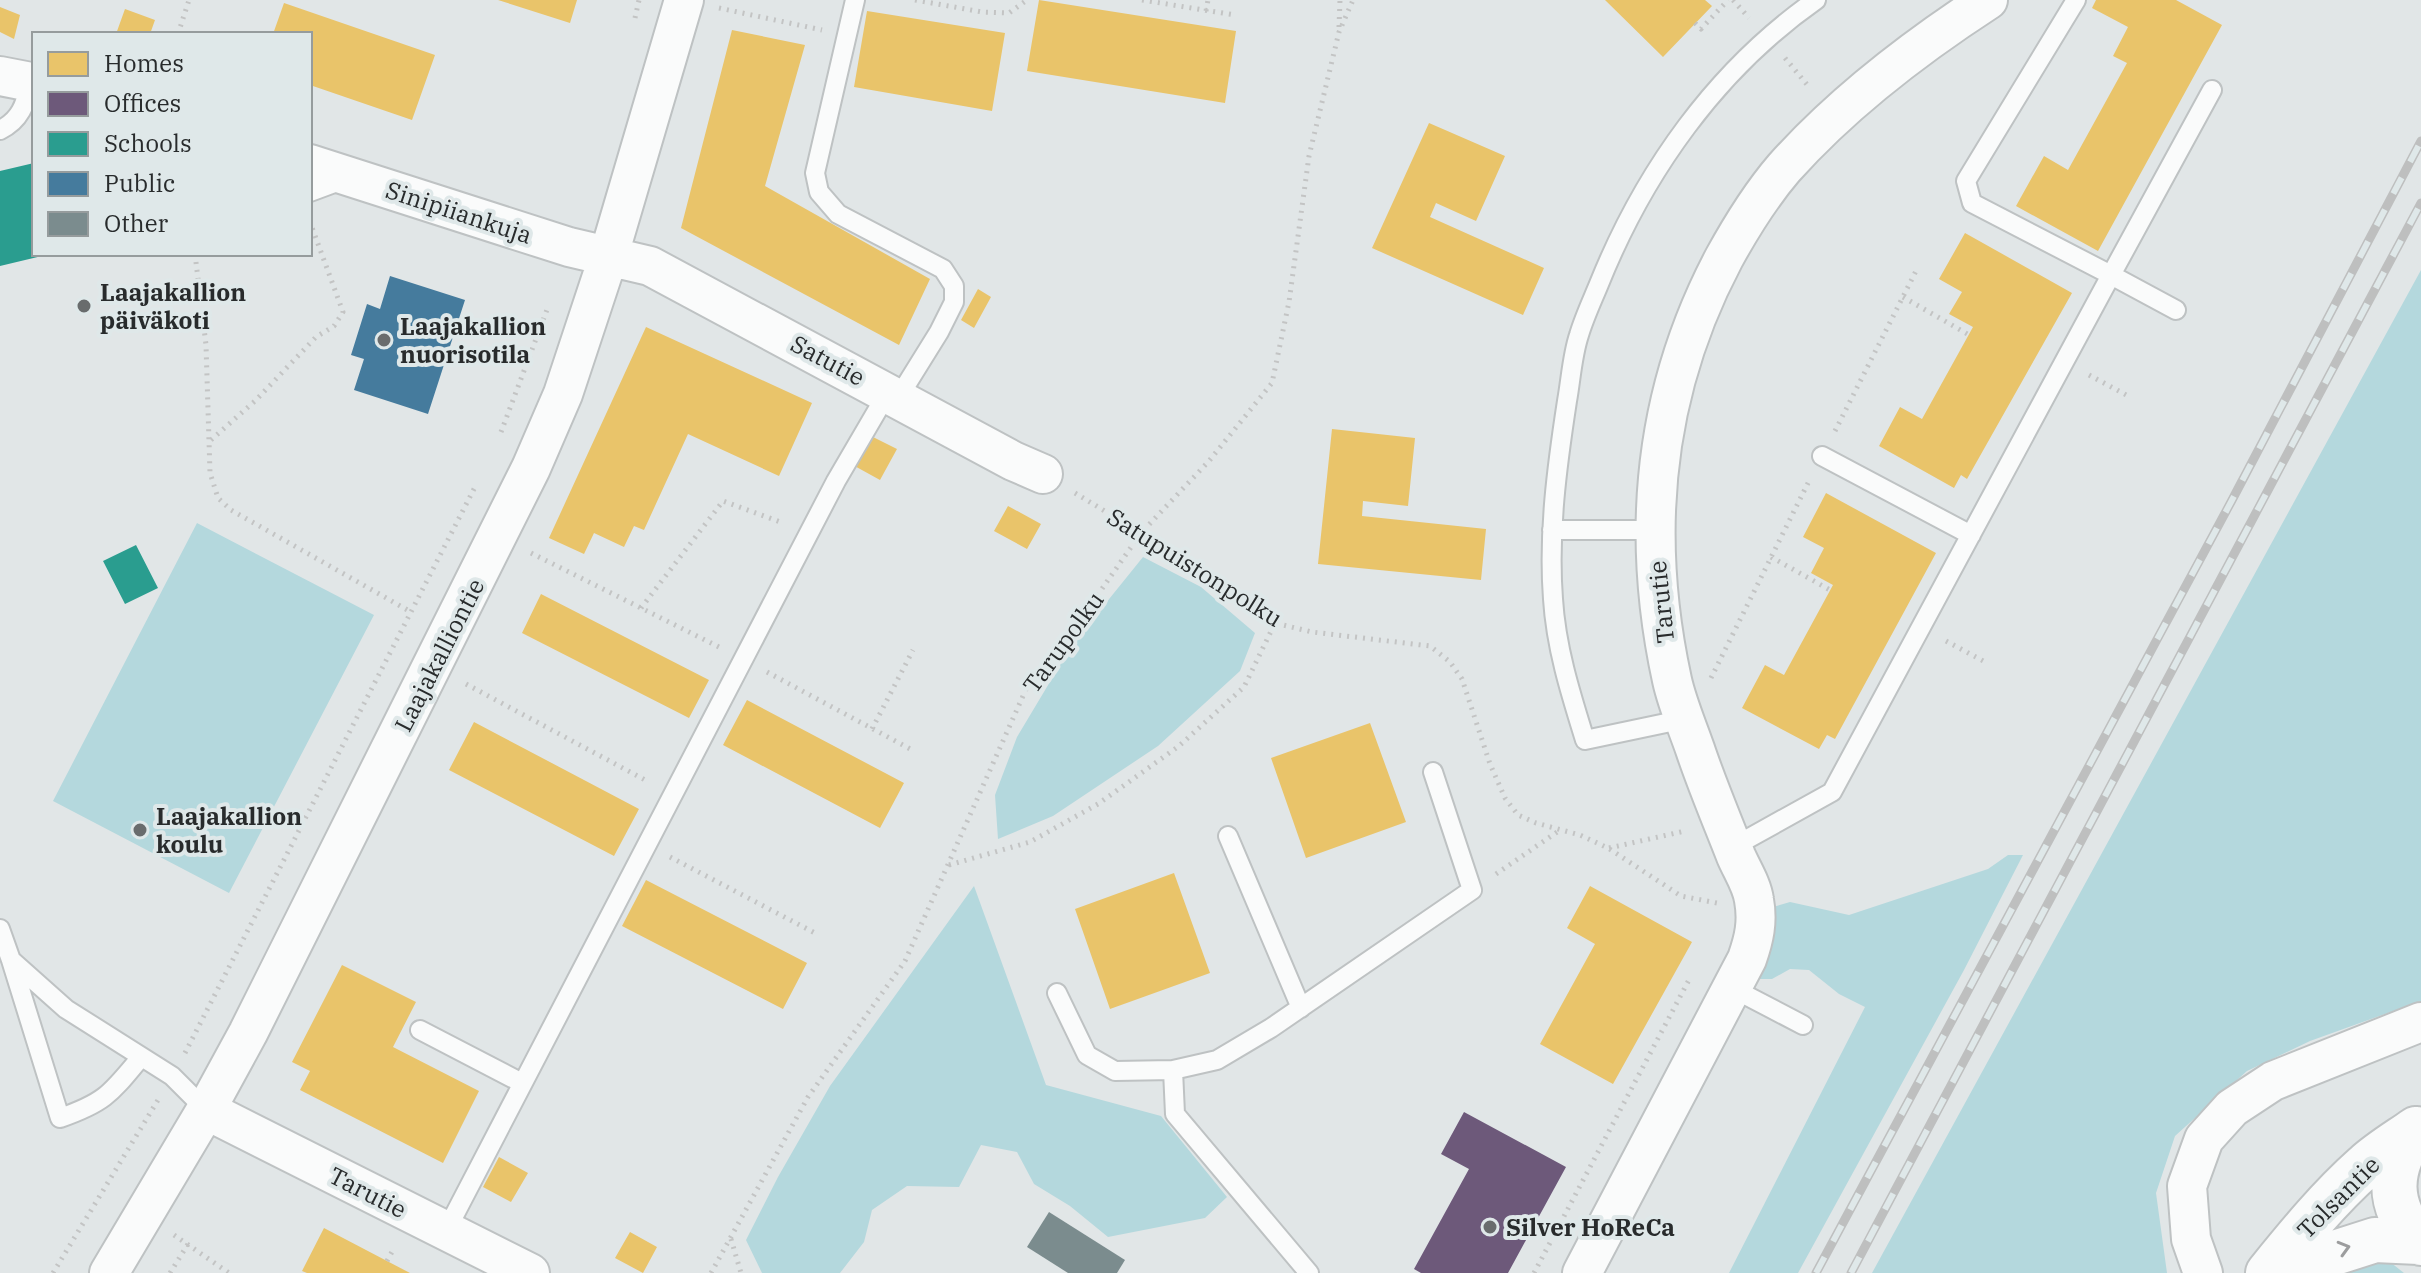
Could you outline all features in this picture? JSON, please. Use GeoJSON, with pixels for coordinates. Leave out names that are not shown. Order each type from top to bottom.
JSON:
{"type":"FeatureCollection","features":[{"type":"Feature","properties":{"kind":"street","name":"Tarutie"},"geometry":{"type":"LineString","coordinates":[[1582,1273],[1732,988],[1756,935],[1754,899],[1706,781],[1672,683],[1658,607],[1654,530],[1660,444],[1684,345],[1708,288],[1742,224],[1782,170],[1829,120],[1936,34],[1988,0]]}},
{"type":"Feature","properties":{"kind":"street","name":"Laajakalliontie"},"geometry":{"type":"LineString","coordinates":[[109,1273],[206,1110],[269,991],[531,468],[563,394],[698,3]]}},
{"type":"Feature","properties":{"kind":"street","name":"Sinipiiankuja"},"geometry":{"type":"LineString","coordinates":[[312,165],[608,258]]}},
{"type":"Feature","properties":{"kind":"street","name":"Satutie"},"geometry":{"type":"LineString","coordinates":[[608,258],[650,266],[1013,461],[1043,474]]}},
{"type":"Feature","properties":{"kind":"street"},"geometry":{"type":"LineString","coordinates":[[2203,1273],[2191,1239],[2187,1186],[2204,1139],[2232,1108],[2273,1081],[2421,1022]]}},
{"type":"Feature","properties":{"kind":"street","name":"Tarutie"},"geometry":{"type":"LineString","coordinates":[[206,1110],[529,1273]]}},
{"type":"Feature","properties":{"kind":"street"},"geometry":{"type":"LineString","coordinates":[[2418,1127],[2400,1152],[2393,1178],[2396,1205],[2402,1221],[2420,1243]]}},
{"type":"Feature","properties":{"kind":"street","name":"Tolsantie"},"geometry":{"type":"LineString","coordinates":[[2270,1273],[2309,1222],[2367,1164],[2418,1127]]}},
{"type":"Feature","properties":{"kind":"street","name":"Tolsantie"},"geometry":{"type":"LineString","coordinates":[[2270,1273],[2375,1240],[2420,1243]]}},
{"type":"Feature","properties":{"kind":"lane"},"geometry":{"type":"LineString","coordinates":[[446,1231],[836,481],[939,332],[954,302],[954,286],[943,269],[838,214],[819,192],[815,173],[855,0]]}},
{"type":"Feature","properties":{"kind":"lane"},"geometry":{"type":"LineString","coordinates":[[1685,719],[1585,740],[1566,678],[1553,601],[1552,530],[1559,455],[1578,336],[1621,231],[1678,137],[1733,70],[1781,25],[1816,0]]}},
{"type":"Feature","properties":{"kind":"lane"},"geometry":{"type":"LineString","coordinates":[[2076,0],[1966,181],[1972,203],[2176,310]]}},
{"type":"Feature","properties":{"kind":"lane"},"geometry":{"type":"LineString","coordinates":[[0,130],[11,125],[23,111],[15,79]]}},
{"type":"Feature","properties":{"kind":"lane"},"geometry":{"type":"LineString","coordinates":[[1733,847],[1832,792],[2212,90]]}},
{"type":"Feature","properties":{"kind":"lane"},"geometry":{"type":"LineString","coordinates":[[312,191],[351,177]]}},
{"type":"Feature","properties":{"kind":"lane"},"geometry":{"type":"LineString","coordinates":[[1822,456],[1971,535]]}},
{"type":"Feature","properties":{"kind":"lane"},"geometry":{"type":"LineString","coordinates":[[1552,530],[1654,530]]}},
{"type":"Feature","properties":{"kind":"lane"},"geometry":{"type":"LineString","coordinates":[[1057,993],[1087,1055],[1115,1071],[1173,1070],[1217,1060],[1301,1008],[1472,890],[1433,772]]}},
{"type":"Feature","properties":{"kind":"lane"},"geometry":{"type":"LineString","coordinates":[[1228,836],[1301,1008]]}},
{"type":"Feature","properties":{"kind":"lane"},"geometry":{"type":"LineString","coordinates":[[0,929],[60,1118],[94,1106],[111,1092],[141,1057]]}},
{"type":"Feature","properties":{"kind":"lane"},"geometry":{"type":"LineString","coordinates":[[11,960],[66,1009],[172,1076],[206,1110]]}},
{"type":"Feature","properties":{"kind":"lane"},"geometry":{"type":"LineString","coordinates":[[1732,988],[1803,1025]]}},
{"type":"Feature","properties":{"kind":"lane"},"geometry":{"type":"LineString","coordinates":[[420,1030],[522,1083]]}},
{"type":"Feature","properties":{"kind":"lane"},"geometry":{"type":"LineString","coordinates":[[1173,1070],[1175,1114],[1309,1273]]}},
{"type":"Feature","properties":{"kind":"path"},"geometry":{"type":"LineString","coordinates":[[179,32],[189,0]]}},
{"type":"Feature","properties":{"kind":"path"},"geometry":{"type":"LineString","coordinates":[[635,22],[639,0]]}},
{"type":"Feature","properties":{"kind":"path"},"geometry":{"type":"LineString","coordinates":[[915,0],[982,12],[1009,13],[1027,0]]}},
{"type":"Feature","properties":{"kind":"path"},"geometry":{"type":"LineString","coordinates":[[1142,0],[1235,15]]}},
{"type":"Feature","properties":{"kind":"path"},"geometry":{"type":"LineString","coordinates":[[1206,11],[1208,0]]}},
{"type":"Feature","properties":{"kind":"path"},"geometry":{"type":"LineString","coordinates":[[1339,32],[1340,0]]}},
{"type":"Feature","properties":{"kind":"path","name":"Tarupolku"},"geometry":{"type":"LineString","coordinates":[[711,1273],[808,1097],[905,961],[1031,678],[1099,593],[1141,533],[1209,461],[1272,383],[1289,302],[1309,156],[1339,32],[1353,0]]}},
{"type":"Feature","properties":{"kind":"path"},"geometry":{"type":"LineString","coordinates":[[1695,23],[1701,29],[1728,0]]}},
{"type":"Feature","properties":{"kind":"path"},"geometry":{"type":"LineString","coordinates":[[698,3],[847,36]]}},
{"type":"Feature","properties":{"kind":"path"},"geometry":{"type":"LineString","coordinates":[[210,440],[256,400],[316,337],[334,326],[343,312],[312,227]]}},
{"type":"Feature","properties":{"kind":"path"},"geometry":{"type":"LineString","coordinates":[[497,442],[569,247]]}},
{"type":"Feature","properties":{"kind":"path"},"geometry":{"type":"LineString","coordinates":[[195,256],[206,345],[212,486],[218,498],[231,510],[411,612]]}},
{"type":"Feature","properties":{"kind":"path"},"geometry":{"type":"LineString","coordinates":[[1685,719],[1700,698],[1916,271]]}},
{"type":"Feature","properties":{"kind":"path"},"geometry":{"type":"LineString","coordinates":[[1903,297],[1969,335]]}},
{"type":"Feature","properties":{"kind":"path"},"geometry":{"type":"LineString","coordinates":[[2064,362],[2130,397]]}},
{"type":"Feature","properties":{"kind":"path"},"geometry":{"type":"LineString","coordinates":[[53,1273],[172,1076],[483,471]]}},
{"type":"Feature","properties":{"kind":"path","name":"Satupuistonpolku"},"geometry":{"type":"LineString","coordinates":[[1043,474],[1141,533],[1275,623],[1312,632],[1430,646],[1450,662],[1462,679],[1490,764],[1505,798],[1518,815],[1580,835],[1608,848],[1681,896],[1722,904],[1754,899]]}},
{"type":"Feature","properties":{"kind":"path"},"geometry":{"type":"LineString","coordinates":[[641,608],[723,501],[810,533]]}},
{"type":"Feature","properties":{"kind":"path"},"geometry":{"type":"LineString","coordinates":[[1771,557],[1830,590]]}},
{"type":"Feature","properties":{"kind":"path"},"geometry":{"type":"LineString","coordinates":[[949,865],[1030,842],[1098,804],[1179,746],[1244,687],[1275,623]]}},
{"type":"Feature","properties":{"kind":"path"},"geometry":{"type":"LineString","coordinates":[[1921,627],[1987,663]]}},
{"type":"Feature","properties":{"kind":"path"},"geometry":{"type":"LineString","coordinates":[[872,729],[913,650]]}},
{"type":"Feature","properties":{"kind":"path"},"geometry":{"type":"LineString","coordinates":[[457,679],[673,795]]}},
{"type":"Feature","properties":{"kind":"path"},"geometry":{"type":"LineString","coordinates":[[1608,848],[1698,828]]}},
{"type":"Feature","properties":{"kind":"path"},"geometry":{"type":"LineString","coordinates":[[1472,890],[1560,830]]}},
{"type":"Feature","properties":{"kind":"path"},"geometry":{"type":"LineString","coordinates":[[647,845],[815,933]]}},
{"type":"Feature","properties":{"kind":"path"},"geometry":{"type":"LineString","coordinates":[[161,1227],[229,1273]]}},
{"type":"Feature","properties":{"kind":"path"},"geometry":{"type":"LineString","coordinates":[[731,1239],[741,1273]]}},
{"type":"Feature","properties":{"kind":"path"},"geometry":{"type":"LineString","coordinates":[[170,1273],[188,1244]]}},
{"type":"Feature","properties":{"kind":"shaded area"},"geometry":{"type":"Polygon","coordinates":[[[2421,270],[2421,1001],[2310,1041],[2247,1071],[2175,1136],[2156,1193],[2167,1273],[1872,1273],[2421,270]]]}},
{"type":"Feature","properties":{"kind":"shaded area"},"geometry":{"type":"Polygon","coordinates":[[[197,523],[374,615],[229,893],[53,801],[197,523]]]}},
{"type":"Feature","properties":{"kind":"shaded area"},"geometry":{"type":"Polygon","coordinates":[[[1143,557],[1201,587],[1255,633],[1240,671],[1158,746],[1053,816],[998,839],[995,795],[1017,737],[1072,645],[1143,557]]]}},
{"type":"Feature","properties":{"kind":"shaded area"},"geometry":{"type":"Polygon","coordinates":[[[2008,855],[2023,855],[1964,970],[1798,1273],[1729,1273],[1865,1007],[1839,994],[1809,970],[1790,969],[1772,979],[1756,979],[1773,907],[1790,902],[1849,915],[1988,869],[2008,855]]]}},
{"type":"Feature","properties":{"kind":"shaded area"},"geometry":{"type":"Polygon","coordinates":[[[974,886],[1046,1085],[1161,1116],[1227,1197],[1205,1218],[1108,1237],[1070,1206],[1034,1184],[1017,1152],[981,1145],[959,1187],[907,1186],[872,1210],[864,1242],[840,1273],[762,1273],[746,1240],[778,1177],[830,1086],[974,886]]]}},
{"type":"Feature","properties":{"kind":"shaded area"},"geometry":{"type":"Polygon","coordinates":[[[2385,1258],[2404,1273],[2314,1273],[2385,1258]]]}},
{"type":"Feature","properties":{"kind":"building: Homes"},"geometry":{"type":"Polygon","coordinates":[[[498,0],[577,0],[570,23],[498,0]]]}},
{"type":"Feature","properties":{"kind":"building: Homes"},"geometry":{"type":"Polygon","coordinates":[[[1039,0],[1236,31],[1225,103],[1027,71],[1039,0]]]}},
{"type":"Feature","properties":{"kind":"building: Homes"},"geometry":{"type":"Polygon","coordinates":[[[1605,0],[1705,0],[1712,6],[1663,57],[1605,0]]]}},
{"type":"Feature","properties":{"kind":"building: Homes"},"geometry":{"type":"Polygon","coordinates":[[[2096,0],[2176,0],[2222,25],[2098,251],[2016,206],[2044,156],[2068,170],[2127,63],[2113,56],[2128,27],[2092,8],[2096,0]]]}},
{"type":"Feature","properties":{"kind":"building: Homes"},"geometry":{"type":"Polygon","coordinates":[[[284,3],[435,55],[412,120],[312,86],[312,32],[274,32],[284,3]]]}},
{"type":"Feature","properties":{"kind":"building: Homes"},"geometry":{"type":"Polygon","coordinates":[[[0,7],[20,15],[14,39],[0,32],[0,7]]]}},
{"type":"Feature","properties":{"kind":"building: Homes"},"geometry":{"type":"Polygon","coordinates":[[[125,9],[155,20],[151,32],[117,32],[125,9]]]}},
{"type":"Feature","properties":{"kind":"building: Homes"},"geometry":{"type":"Polygon","coordinates":[[[867,11],[1005,33],[992,111],[854,87],[867,11]]]}},
{"type":"Feature","properties":{"kind":"building: Homes"},"geometry":{"type":"Polygon","coordinates":[[[732,30],[805,45],[765,186],[930,279],[899,345],[681,228],[732,30]]]}},
{"type":"Feature","properties":{"kind":"building: Homes"},"geometry":{"type":"Polygon","coordinates":[[[1429,123],[1505,156],[1476,221],[1436,203],[1430,217],[1544,268],[1523,315],[1372,248],[1429,123]]]}},
{"type":"Feature","properties":{"kind":"building: Homes"},"geometry":{"type":"Polygon","coordinates":[[[1965,233],[2072,293],[1967,479],[1961,475],[1954,488],[1879,446],[1900,407],[1922,419],[1973,327],[1949,314],[1962,292],[1939,279],[1965,233]]]}},
{"type":"Feature","properties":{"kind":"building: Homes"},"geometry":{"type":"Polygon","coordinates":[[[978,289],[991,297],[974,328],[961,320],[978,289]]]}},
{"type":"Feature","properties":{"kind":"building: Homes"},"geometry":{"type":"Polygon","coordinates":[[[646,327],[812,403],[779,476],[688,434],[644,530],[634,526],[624,547],[594,533],[584,554],[549,538],[646,327]]]}},
{"type":"Feature","properties":{"kind":"building: Homes"},"geometry":{"type":"Polygon","coordinates":[[[1332,429],[1415,438],[1408,506],[1363,501],[1362,516],[1486,529],[1481,580],[1318,564],[1332,429]]]}},
{"type":"Feature","properties":{"kind":"building: Homes"},"geometry":{"type":"Polygon","coordinates":[[[867,434],[897,449],[880,480],[851,464],[867,434]]]}},
{"type":"Feature","properties":{"kind":"building: Homes"},"geometry":{"type":"Polygon","coordinates":[[[1826,493],[1936,553],[1835,739],[1827,735],[1819,749],[1742,708],[1765,665],[1784,675],[1833,585],[1811,573],[1824,548],[1803,537],[1826,493]]]}},
{"type":"Feature","properties":{"kind":"building: Homes"},"geometry":{"type":"Polygon","coordinates":[[[1008,506],[1041,524],[1027,549],[994,531],[1008,506]]]}},
{"type":"Feature","properties":{"kind":"building: Homes"},"geometry":{"type":"Polygon","coordinates":[[[541,594],[709,680],[689,718],[522,633],[541,594]]]}},
{"type":"Feature","properties":{"kind":"building: Homes"},"geometry":{"type":"Polygon","coordinates":[[[747,700],[904,783],[880,828],[723,745],[747,700]]]}},
{"type":"Feature","properties":{"kind":"building: Homes"},"geometry":{"type":"Polygon","coordinates":[[[474,722],[639,809],[614,856],[449,770],[474,722]]]}},
{"type":"Feature","properties":{"kind":"building: Homes"},"geometry":{"type":"Polygon","coordinates":[[[1370,723],[1406,822],[1306,858],[1271,758],[1370,723]]]}},
{"type":"Feature","properties":{"kind":"building: Homes"},"geometry":{"type":"Polygon","coordinates":[[[1174,873],[1210,973],[1110,1009],[1075,909],[1174,873]]]}},
{"type":"Feature","properties":{"kind":"building: Homes"},"geometry":{"type":"Polygon","coordinates":[[[646,880],[807,963],[783,1009],[622,926],[646,880]]]}},
{"type":"Feature","properties":{"kind":"building: Homes"},"geometry":{"type":"Polygon","coordinates":[[[1590,886],[1692,942],[1613,1084],[1540,1044],[1595,944],[1567,928],[1590,886]]]}},
{"type":"Feature","properties":{"kind":"building: Homes"},"geometry":{"type":"Polygon","coordinates":[[[342,965],[416,1002],[393,1047],[479,1091],[443,1163],[300,1090],[310,1071],[292,1062],[342,965]]]}},
{"type":"Feature","properties":{"kind":"building: Homes"},"geometry":{"type":"Polygon","coordinates":[[[499,1157],[528,1173],[511,1202],[483,1187],[499,1157]]]}},
{"type":"Feature","properties":{"kind":"building: Homes"},"geometry":{"type":"Polygon","coordinates":[[[324,1228],[410,1273],[302,1271],[324,1228]]]}},
{"type":"Feature","properties":{"kind":"building: Homes"},"geometry":{"type":"Polygon","coordinates":[[[630,1232],[657,1247],[643,1273],[615,1258],[630,1232]]]}},
{"type":"Feature","properties":{"kind":"building: Offices"},"geometry":{"type":"Polygon","coordinates":[[[1464,1112],[1566,1167],[1508,1273],[1421,1273],[1414,1269],[1469,1169],[1441,1154],[1464,1112]]]}},
{"type":"Feature","properties":{"kind":"building: Schools"},"geometry":{"type":"Polygon","coordinates":[[[32,163],[32,256],[42,256],[0,266],[0,171],[32,163]]]}},
{"type":"Feature","properties":{"kind":"building: Schools"},"geometry":{"type":"Polygon","coordinates":[[[136,545],[158,588],[125,604],[103,561],[136,545]]]}},
{"type":"Feature","properties":{"kind":"building: Public"},"geometry":{"type":"Polygon","coordinates":[[[390,276],[465,300],[428,414],[354,390],[364,359],[351,355],[367,304],[380,309],[390,276]]]}},
{"type":"Feature","properties":{"kind":"building: Other"},"geometry":{"type":"Polygon","coordinates":[[[1049,1212],[1125,1260],[1117,1273],[1068,1273],[1027,1247],[1049,1212]]]}},
{"type":"Feature","properties":{"kind":"railway"},"geometry":{"type":"LineString","coordinates":[[1816,1273],[2231,502],[2421,141]]}},
{"type":"Feature","properties":{"kind":"railway"},"geometry":{"type":"LineString","coordinates":[[1851,1273],[2421,203]]}},
{"type":"Feature","properties":{"kind":"place","name":"Laajakallion päiväkoti"},"geometry":{"type":"Point","coordinates":[84,306]}},
{"type":"Feature","properties":{"kind":"place","name":"Laajakallion nuorisotila"},"geometry":{"type":"Point","coordinates":[384,340]}},
{"type":"Feature","properties":{"kind":"place","name":"Laajakallion koulu"},"geometry":{"type":"Point","coordinates":[140,830]}},
{"type":"Feature","properties":{"kind":"place","name":"Silver HoReCa"},"geometry":{"type":"Point","coordinates":[1490,1227]}}]}
